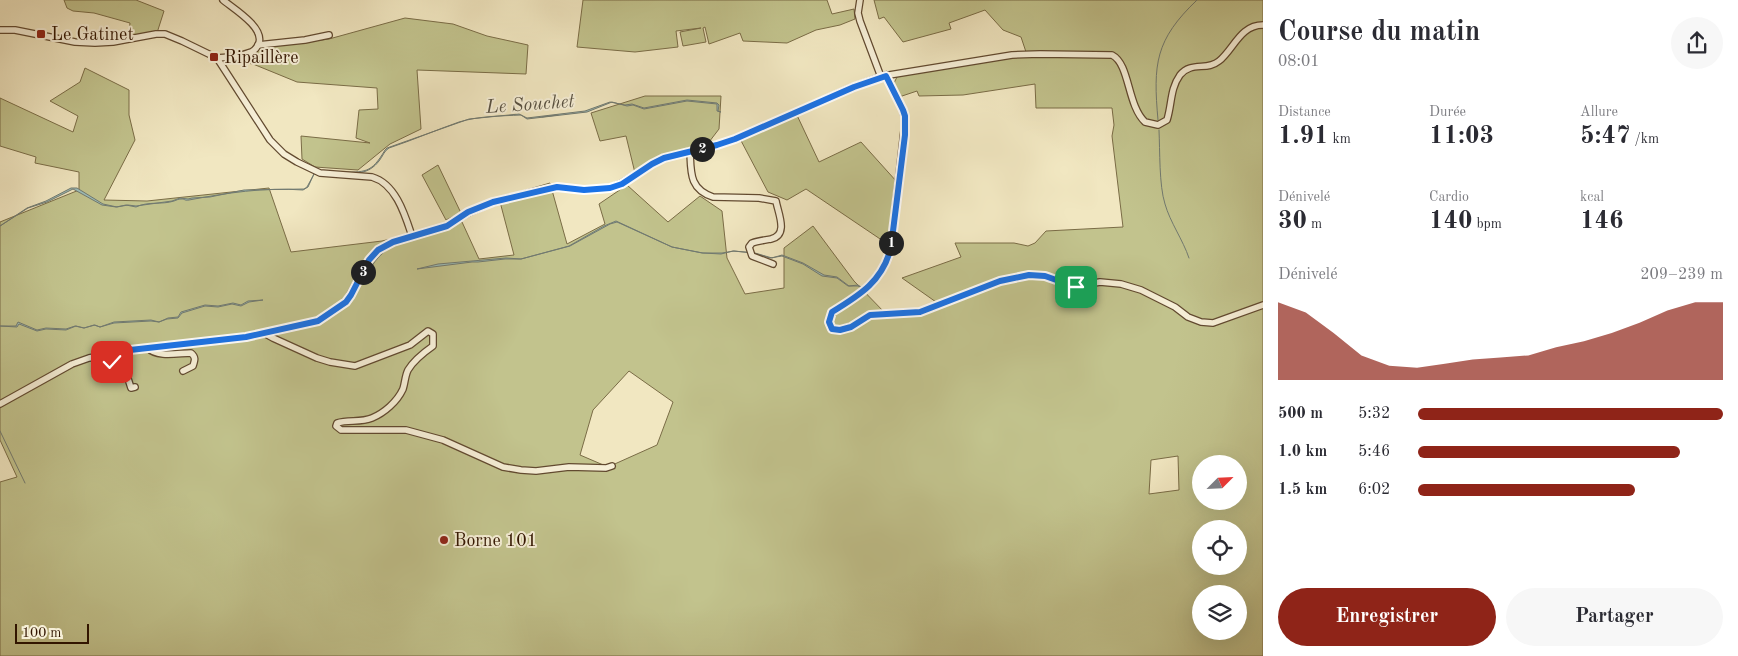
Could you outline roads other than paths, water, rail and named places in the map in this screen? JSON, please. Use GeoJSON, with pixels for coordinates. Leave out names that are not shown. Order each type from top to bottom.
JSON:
{"type":"FeatureCollection","features":[{"type":"Feature","properties":{"kind":"street"},"geometry":{"type":"LineString","coordinates":[[217,58],[247,54],[258,45],[260,40],[257,29],[223,0]]}},
{"type":"Feature","properties":{"kind":"street"},"geometry":{"type":"LineString","coordinates":[[860,0],[858,13],[860,21],[883,76],[903,110],[905,135],[888,262],[862,294],[832,312],[829,322],[832,329],[840,330],[851,327],[870,315],[920,312],[1000,281],[1029,275],[1045,276],[1072,287],[1100,282],[1121,284],[1141,290],[1175,307],[1188,317],[1201,322],[1212,322],[1263,305]]}},
{"type":"Feature","properties":{"kind":"street"},"geometry":{"type":"LineString","coordinates":[[0,404],[72,364],[101,356],[148,348],[234,339],[311,323],[346,302],[369,260],[378,250],[393,242],[447,226],[468,212],[493,202],[549,188],[584,190],[610,188],[626,181],[658,160],[735,139],[883,76],[1012,55],[1105,54],[1116,57],[1123,68],[1132,103],[1138,115],[1145,122],[1158,125],[1167,120],[1172,91],[1184,71],[1195,66],[1218,62],[1242,33],[1252,27],[1263,25]]}},
{"type":"Feature","properties":{"kind":"street"},"geometry":{"type":"LineString","coordinates":[[0,30],[15,30],[75,42],[95,43],[165,34],[217,58],[264,132],[276,147],[297,162],[320,173],[378,179],[389,188],[395,197],[407,220],[412,236]]}},
{"type":"Feature","properties":{"kind":"street"},"geometry":{"type":"LineString","coordinates":[[258,45],[329,35]]}},
{"type":"Feature","properties":{"kind":"street"},"geometry":{"type":"LineString","coordinates":[[690,151],[692,178],[700,191],[706,195],[713,197],[759,198],[776,201],[782,226],[779,234],[773,238],[752,243],[749,247],[752,256],[773,264]]}},
{"type":"Feature","properties":{"kind":"street"},"geometry":{"type":"LineString","coordinates":[[273,338],[274,331]]}},
{"type":"Feature","properties":{"kind":"street"},"geometry":{"type":"LineString","coordinates":[[264,333],[317,358],[348,366],[355,366],[410,345],[428,331],[433,334],[433,346],[414,361],[406,372],[403,388],[395,402],[370,419],[337,423],[336,426],[341,430],[406,430],[443,440],[503,467],[521,470],[536,471],[569,467],[606,468],[612,466]]}},
{"type":"Feature","properties":{"kind":"street"},"geometry":{"type":"LineString","coordinates":[[148,348],[151,352],[160,354],[191,353],[194,355],[195,360],[193,366],[183,371]]}},
{"type":"Feature","properties":{"kind":"street"},"geometry":{"type":"LineString","coordinates":[[101,356],[104,360],[123,363],[131,388],[135,387]]}},
{"type":"Feature","properties":{"kind":"water"},"geometry":{"type":"Polygon","coordinates":[[[687,100],[717,103],[719,105],[718,111],[721,112],[717,111],[717,104],[687,101],[644,109],[633,105],[627,106],[618,104],[632,104],[644,108],[687,100]]]}},
{"type":"Feature","properties":{"kind":"water"},"geometry":{"type":"Polygon","coordinates":[[[611,102],[587,112],[527,119],[521,115],[527,118],[585,111],[611,102]]]}},
{"type":"Feature","properties":{"kind":"water"},"geometry":{"type":"Polygon","coordinates":[[[431,132],[389,148],[376,164],[387,148],[431,132]]]}},
{"type":"Feature","properties":{"kind":"water"},"geometry":{"type":"Polygon","coordinates":[[[376,164],[371,169],[366,171],[356,173],[339,172],[355,172],[367,170],[376,164]]]}},
{"type":"Feature","properties":{"kind":"water"},"geometry":{"type":"Polygon","coordinates":[[[314,174],[308,187],[303,190],[287,189],[304,189],[314,174]]]}},
{"type":"Feature","properties":{"kind":"water"},"geometry":{"type":"Polygon","coordinates":[[[71,188],[77,188],[103,204],[117,207],[102,205],[73,189],[47,202],[28,208],[0,226],[27,208],[71,188]]]}},
{"type":"Feature","properties":{"kind":"water"},"geometry":{"type":"Polygon","coordinates":[[[244,190],[269,190],[246,191],[225,194],[244,190]]]}},
{"type":"Feature","properties":{"kind":"water"},"geometry":{"type":"Polygon","coordinates":[[[203,197],[187,200],[180,199],[169,202],[156,203],[180,198],[203,197]]]}},
{"type":"Feature","properties":{"kind":"water"},"geometry":{"type":"Polygon","coordinates":[[[616,221],[672,247],[617,222],[570,246],[521,259],[569,246],[616,221]]]}},
{"type":"Feature","properties":{"kind":"water"},"geometry":{"type":"Polygon","coordinates":[[[782,255],[803,263],[824,275],[837,277],[849,286],[837,278],[822,276],[803,264],[782,256],[774,257],[782,255]]]}},
{"type":"Feature","properties":{"kind":"water"},"geometry":{"type":"Polygon","coordinates":[[[506,258],[521,259],[472,262],[417,269],[438,264],[506,258]]]}},
{"type":"Feature","properties":{"kind":"water"},"geometry":{"type":"Polygon","coordinates":[[[263,300],[249,302],[241,306],[232,304],[218,307],[205,306],[182,313],[178,318],[159,322],[168,318],[178,317],[181,312],[205,305],[218,306],[233,303],[241,305],[248,301],[263,300]]]}},
{"type":"Feature","properties":{"kind":"water"},"geometry":{"type":"Polygon","coordinates":[[[151,320],[159,322],[114,323],[100,327],[114,322],[151,320]]]}},
{"type":"Feature","properties":{"kind":"water"},"geometry":{"type":"Polygon","coordinates":[[[18,322],[37,330],[46,328],[66,329],[76,326],[66,330],[46,329],[37,331],[19,324],[17,327],[0,326],[16,326],[18,322]]]}},
{"type":"Feature","properties":{"kind":"waterway"},"geometry":{"type":"LineString","coordinates":[[1158,120],[1156,83],[1160,54],[1172,28],[1197,0]]}},
{"type":"Feature","properties":{"kind":"waterway","name":"Le Souchet"},"geometry":{"type":"LineString","coordinates":[[542,117],[558,115]]}},
{"type":"Feature","properties":{"kind":"waterway"},"geometry":{"type":"LineString","coordinates":[[1159,130],[1163,196],[1170,217],[1189,258]]}},
{"type":"Feature","properties":{"kind":"waterway"},"geometry":{"type":"LineString","coordinates":[[365,278],[379,256],[401,243]]}},
{"type":"Feature","properties":{"kind":"waterway"},"geometry":{"type":"LineString","coordinates":[[0,431],[25,483]]}},
{"type":"Feature","properties":{"kind":"place","name":"Le Gatinet"},"geometry":{"type":"Point","coordinates":[41,34]}},
{"type":"Feature","properties":{"kind":"place","name":"Ripaillère"},"geometry":{"type":"Point","coordinates":[214,57]}},
{"type":"Feature","properties":{"kind":"place","name":"Borne 101"},"geometry":{"type":"Point","coordinates":[444,540]}}]}
